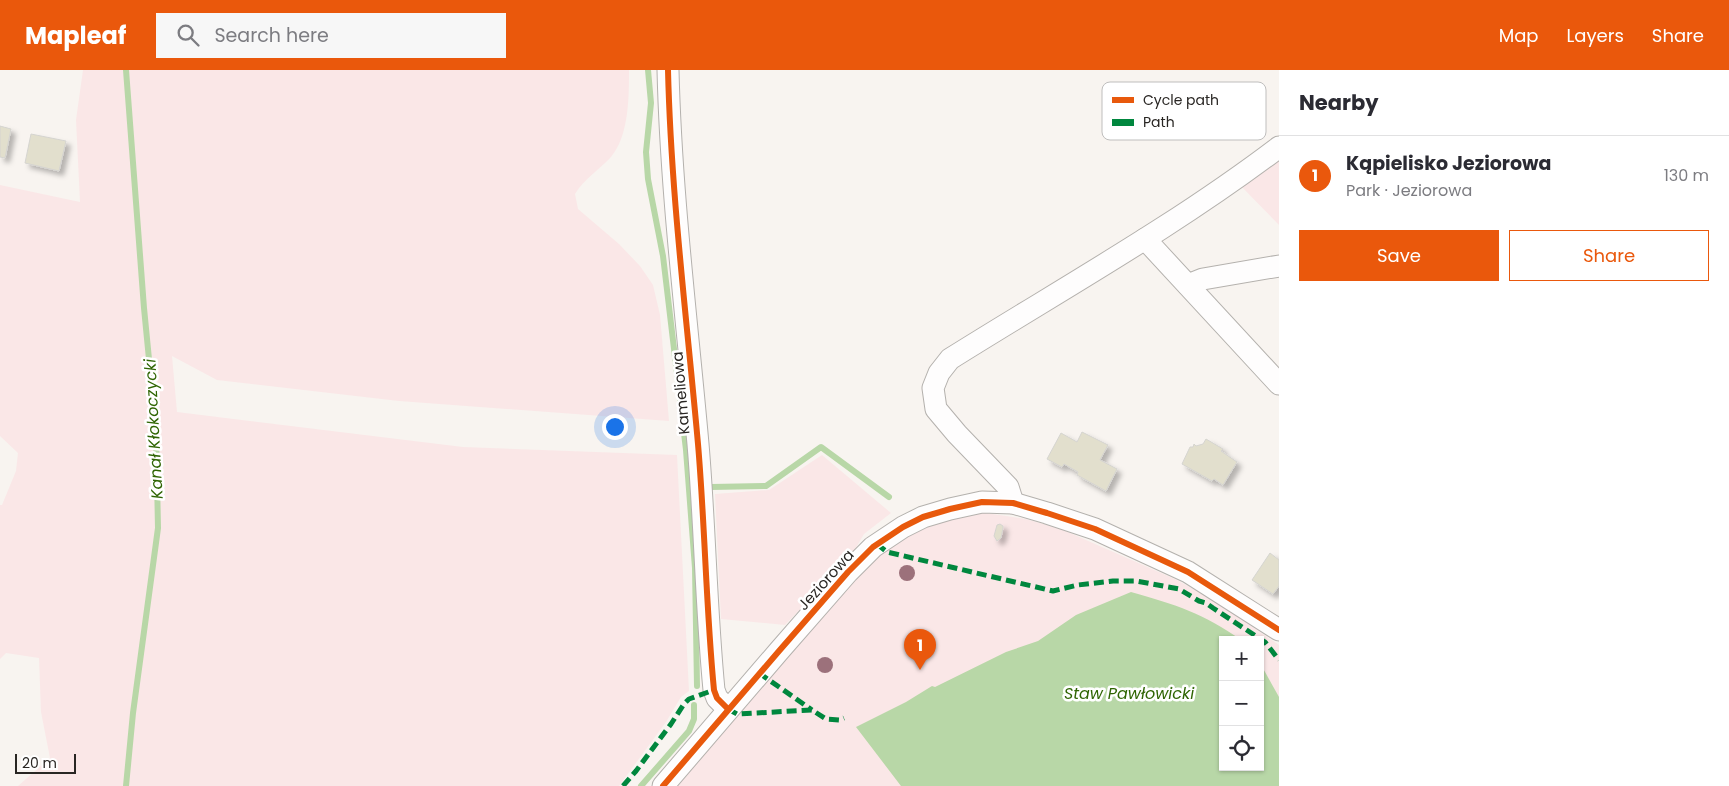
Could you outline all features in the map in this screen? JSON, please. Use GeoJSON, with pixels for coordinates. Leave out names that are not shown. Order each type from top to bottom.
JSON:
{"type":"FeatureCollection","features":[{"type":"Feature","properties":{"kind":"street","name":"Kameliowa"},"geometry":{"type":"LineString","coordinates":[[668,70],[676,210],[702,492],[708,633],[714,690],[717,698],[728,708]]}},
{"type":"Feature","properties":{"kind":"street"},"geometry":{"type":"LineString","coordinates":[[1013,503],[1008,487],[957,434],[936,408],[933,388],[939,373],[950,360],[1145,239],[1279,146]]}},
{"type":"Feature","properties":{"kind":"street"},"geometry":{"type":"LineString","coordinates":[[1145,239],[1279,384]]}},
{"type":"Feature","properties":{"kind":"street"},"geometry":{"type":"LineString","coordinates":[[1188,285],[1203,279],[1279,266]]}},
{"type":"Feature","properties":{"kind":"street","name":"Jeziorowa"},"geometry":{"type":"LineString","coordinates":[[662,786],[848,572],[873,547],[903,527],[923,517],[982,502],[1013,503],[1095,529],[1188,572],[1279,630]]}},
{"type":"Feature","properties":{"kind":"shaded area"},"geometry":{"type":"Polygon","coordinates":[[[83,70],[629,70],[627,116],[617,148],[611,157],[575,194],[578,209],[619,244],[640,266],[653,285],[660,315],[669,421],[399,401],[217,380],[172,356],[177,412],[463,447],[677,455],[689,691],[681,697],[666,722],[619,786],[18,786],[50,758],[41,712],[39,658],[6,653],[0,659],[0,505],[2,505],[16,471],[18,453],[0,436],[0,185],[80,202],[76,120],[83,70]]]}},
{"type":"Feature","properties":{"kind":"shaded area"},"geometry":{"type":"Polygon","coordinates":[[[1279,154],[1279,225],[1236,181],[1279,154]]]}},
{"type":"Feature","properties":{"kind":"shaded area"},"geometry":{"type":"Polygon","coordinates":[[[822,455],[891,513],[864,534],[851,556],[785,625],[721,619],[715,494],[769,490],[822,455]]]}},
{"type":"Feature","properties":{"kind":"shaded area"},"geometry":{"type":"Polygon","coordinates":[[[979,512],[1026,519],[1061,529],[1177,580],[1218,603],[1279,645],[1279,786],[676,786],[766,676],[876,556],[926,525],[979,512]]]}},
{"type":"Feature","properties":{"kind":"water","name":"Staw Pawłowicki"},"geometry":{"type":"Polygon","coordinates":[[[1131,592],[1189,611],[1215,623],[1235,636],[1219,636],[1219,771],[1264,771],[1264,670],[1279,697],[1279,786],[901,786],[856,727],[906,702],[932,686],[935,687],[1006,652],[1038,641],[1076,615],[1131,592]]]}},
{"type":"Feature","properties":{"kind":"building"},"geometry":{"type":"Polygon","coordinates":[[[0,126],[11,129],[5,158],[0,157],[0,126]]]}},
{"type":"Feature","properties":{"kind":"building"},"geometry":{"type":"Polygon","coordinates":[[[31,134],[66,141],[59,171],[25,163],[31,134]]]}},
{"type":"Feature","properties":{"kind":"building"},"geometry":{"type":"Polygon","coordinates":[[[1082,432],[1108,445],[1100,460],[1117,469],[1106,491],[1077,475],[1078,472],[1064,464],[1062,467],[1047,459],[1061,433],[1077,442],[1082,432]]]}},
{"type":"Feature","properties":{"kind":"building"},"geometry":{"type":"Polygon","coordinates":[[[1206,439],[1223,449],[1221,451],[1237,462],[1223,485],[1182,464],[1190,447],[1193,447],[1194,444],[1196,446],[1203,444],[1206,439]]]}},
{"type":"Feature","properties":{"kind":"building"},"geometry":{"type":"Polygon","coordinates":[[[1000,524],[1003,528],[1001,538],[997,541],[994,536],[997,525],[1000,524]]]}},
{"type":"Feature","properties":{"kind":"building"},"geometry":{"type":"Polygon","coordinates":[[[1270,553],[1279,560],[1279,586],[1273,594],[1252,580],[1270,553]]]}},
{"type":"Feature","properties":{"kind":"waterway","name":"Kanał Kłokoczycki"},"geometry":{"type":"LineString","coordinates":[[126,70],[144,308],[156,431],[158,528],[133,713],[126,786]]}},
{"type":"Feature","properties":{"kind":"waterway"},"geometry":{"type":"LineString","coordinates":[[648,70],[651,103],[646,152],[648,179],[663,256],[686,450],[695,568],[697,686]]}},
{"type":"Feature","properties":{"kind":"waterway"},"geometry":{"type":"LineString","coordinates":[[711,487],[766,486],[821,447],[889,497]]}},
{"type":"Feature","properties":{"kind":"waterway"},"geometry":{"type":"LineString","coordinates":[[641,786],[689,731],[694,719],[694,705]]}},
{"type":"Feature","properties":{"kind":"marked path"},"geometry":{"type":"LineString","coordinates":[[877,544],[887,552],[1053,591],[1078,585],[1113,581],[1136,581],[1179,589],[1206,603],[1265,642],[1279,660]]}},
{"type":"Feature","properties":{"kind":"marked path"},"geometry":{"type":"LineString","coordinates":[[759,673],[812,710]]}},
{"type":"Feature","properties":{"kind":"marked path"},"geometry":{"type":"LineString","coordinates":[[623,786],[671,724],[684,704],[689,699],[714,690]]}},
{"type":"Feature","properties":{"kind":"marked path"},"geometry":{"type":"LineString","coordinates":[[728,709],[737,714],[812,710],[826,719],[839,720],[844,718]]}},
{"type":"Feature","properties":{"kind":"cycle path"},"geometry":{"type":"LineString","coordinates":[[668,70],[672,164],[698,444],[714,690],[717,698],[728,709]]}},
{"type":"Feature","properties":{"kind":"cycle path"},"geometry":{"type":"LineString","coordinates":[[663,786],[848,572],[873,547],[903,527],[923,517],[950,509],[982,502],[1013,503],[1095,529],[1188,572],[1279,630]]}},
{"type":"Feature","properties":{"kind":"place","name":"Kąpielisko Jeziorowa"},"geometry":{"type":"Point","coordinates":[920,670]}}]}
